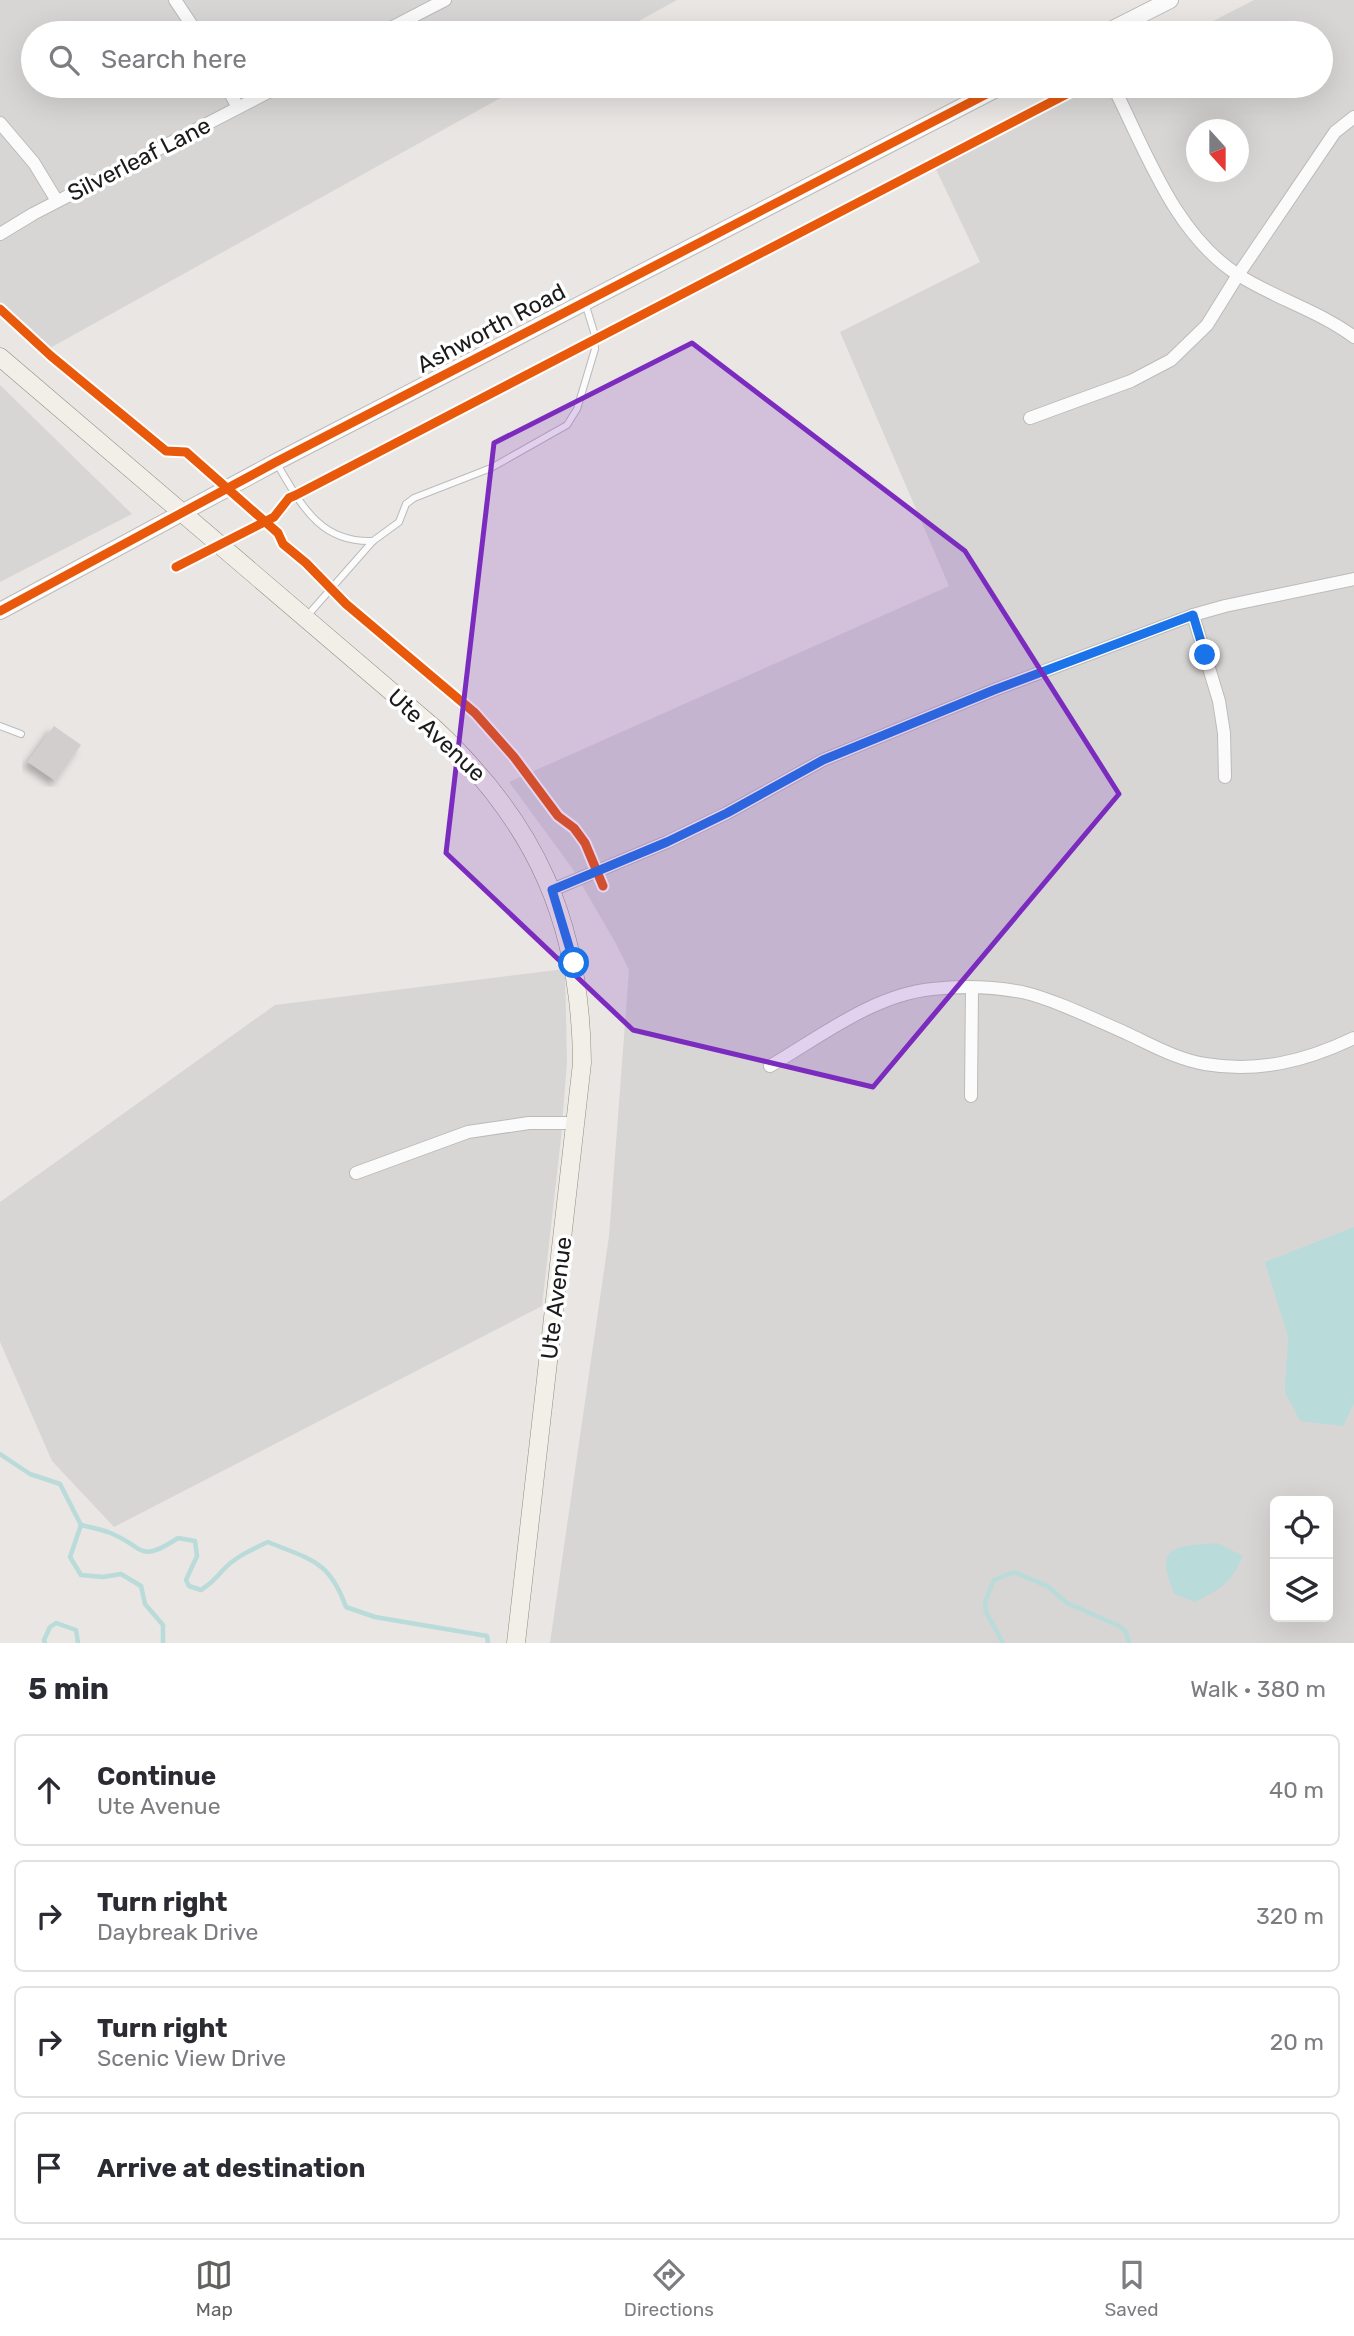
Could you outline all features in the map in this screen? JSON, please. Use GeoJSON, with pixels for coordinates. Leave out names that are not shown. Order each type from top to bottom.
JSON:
{"type":"FeatureCollection","features":[{"type":"Feature","properties":{"kind":"main road","name":"Ute Avenue"},"geometry":{"type":"LineString","coordinates":[[0,357],[467,758],[509,810],[527,839],[552,890],[565,931],[579,996],[582,1063],[516,1643]]}},
{"type":"Feature","properties":{"kind":"street"},"geometry":{"type":"LineString","coordinates":[[175,0],[189,21]]}},
{"type":"Feature","properties":{"kind":"street"},"geometry":{"type":"LineString","coordinates":[[404,21],[445,0]]}},
{"type":"Feature","properties":{"kind":"street"},"geometry":{"type":"LineString","coordinates":[[1129,21],[1170,0]]}},
{"type":"Feature","properties":{"kind":"street"},"geometry":{"type":"LineString","coordinates":[[233,98],[238,107]]}},
{"type":"Feature","properties":{"kind":"street","name":"Silverleaf Lane"},"geometry":{"type":"LineString","coordinates":[[0,234],[57,201],[256,98]]}},
{"type":"Feature","properties":{"kind":"street","name":"Ashworth Road"},"geometry":{"type":"LineString","coordinates":[[0,611],[276,462],[979,98]]}},
{"type":"Feature","properties":{"kind":"street"},"geometry":{"type":"LineString","coordinates":[[1119,98],[1169,198],[1192,234],[1218,260],[1238,275],[1334,323],[1354,337]]}},
{"type":"Feature","properties":{"kind":"street"},"geometry":{"type":"LineString","coordinates":[[1030,418],[1131,381],[1171,360],[1207,325],[1335,132],[1354,117]]}},
{"type":"Feature","properties":{"kind":"street"},"geometry":{"type":"LineString","coordinates":[[0,124],[34,163],[57,201]]}},
{"type":"Feature","properties":{"kind":"street"},"geometry":{"type":"LineString","coordinates":[[552,890],[667,842],[727,813],[823,760],[994,690],[1193,615],[1354,579]]}},
{"type":"Feature","properties":{"kind":"street"},"geometry":{"type":"LineString","coordinates":[[1193,615],[1219,701],[1224,733],[1225,777]]}},
{"type":"Feature","properties":{"kind":"street"},"geometry":{"type":"LineString","coordinates":[[971,1096],[972,988]]}},
{"type":"Feature","properties":{"kind":"street"},"geometry":{"type":"LineString","coordinates":[[770,1066],[863,1012],[896,997],[932,989],[972,988],[1023,993],[1126,1033],[1163,1052],[1204,1064],[1243,1067],[1286,1064],[1323,1053],[1354,1038]]}},
{"type":"Feature","properties":{"kind":"street"},"geometry":{"type":"LineString","coordinates":[[356,1173],[468,1132],[528,1122],[576,1124]]}},
{"type":"Feature","properties":{"kind":"lane"},"geometry":{"type":"LineString","coordinates":[[305,618],[373,541],[399,522],[406,504],[414,498],[491,468],[567,425],[577,409],[595,349],[594,332],[584,301]]}},
{"type":"Feature","properties":{"kind":"lane"},"geometry":{"type":"LineString","coordinates":[[276,462],[310,517],[320,526],[347,540],[373,541]]}},
{"type":"Feature","properties":{"kind":"lane"},"geometry":{"type":"LineString","coordinates":[[0,726],[21,734]]}},
{"type":"Feature","properties":{"kind":"highlighted area"},"geometry":{"type":"Polygon","coordinates":[[[692,343],[965,551],[1119,794],[873,1087],[633,1030],[446,853],[494,443],[692,343]]]}},
{"type":"Feature","properties":{"kind":"shaded area"},"geometry":{"type":"Polygon","coordinates":[[[0,0],[677,0],[639,21],[21,21],[21,98],[500,98],[50,348],[0,302],[0,0]]]}},
{"type":"Feature","properties":{"kind":"shaded area"},"geometry":{"type":"Polygon","coordinates":[[[1254,0],[1354,0],[1354,1643],[550,1643],[609,1236],[629,970],[572,868],[509,782],[949,586],[840,332],[980,262],[934,165],[1065,98],[1333,98],[1333,21],[1213,21],[1254,0]]]}},
{"type":"Feature","properties":{"kind":"shaded area"},"geometry":{"type":"Polygon","coordinates":[[[0,385],[132,514],[0,582],[0,385]]]}},
{"type":"Feature","properties":{"kind":"shaded area"},"geometry":{"type":"Polygon","coordinates":[[[565,969],[567,1062],[542,1306],[114,1527],[52,1461],[0,1342],[0,1202],[275,1005],[565,969]]]}},
{"type":"Feature","properties":{"kind":"water"},"geometry":{"type":"Polygon","coordinates":[[[1354,1227],[1354,1404],[1343,1426],[1300,1421],[1285,1392],[1288,1337],[1265,1262],[1354,1227]]]}},
{"type":"Feature","properties":{"kind":"water"},"geometry":{"type":"Polygon","coordinates":[[[1217,1543],[1243,1556],[1229,1579],[1218,1589],[1195,1602],[1174,1594],[1166,1566],[1171,1552],[1185,1546],[1217,1543]]]}},
{"type":"Feature","properties":{"kind":"building"},"geometry":{"type":"Polygon","coordinates":[[[54,726],[81,745],[56,781],[28,762],[54,726]]]}},
{"type":"Feature","properties":{"kind":"waterway"},"geometry":{"type":"LineString","coordinates":[[0,1454],[30,1474],[60,1484],[81,1525],[108,1532],[148,1552],[178,1538],[195,1541],[197,1556],[186,1580],[189,1586],[201,1590],[235,1560],[268,1542],[317,1564],[333,1580],[346,1607],[375,1617],[487,1636],[488,1643]]}},
{"type":"Feature","properties":{"kind":"waterway"},"geometry":{"type":"LineString","coordinates":[[81,1525],[70,1557],[81,1575],[103,1577],[121,1574],[141,1586],[145,1604],[163,1625],[163,1643]]}},
{"type":"Feature","properties":{"kind":"waterway"},"geometry":{"type":"LineString","coordinates":[[1003,1643],[986,1612],[985,1602],[994,1580],[1014,1572],[1047,1586],[1067,1603],[1119,1626],[1126,1632],[1129,1643]]}},
{"type":"Feature","properties":{"kind":"waterway"},"geometry":{"type":"LineString","coordinates":[[45,1643],[50,1627],[56,1623],[76,1630],[78,1643]]}},
{"type":"Feature","properties":{"kind":"cycle path"},"geometry":{"type":"LineString","coordinates":[[0,611],[276,462],[979,98]]}},
{"type":"Feature","properties":{"kind":"cycle path"},"geometry":{"type":"LineString","coordinates":[[176,567],[274,517],[289,498],[1059,98]]}},
{"type":"Feature","properties":{"kind":"cycle path"},"geometry":{"type":"LineString","coordinates":[[0,309],[51,356],[166,451],[186,452],[278,533],[283,544],[306,563],[346,604],[475,713],[514,757],[558,816],[574,828],[585,843],[603,886]]}},
{"type":"Feature","properties":{"kind":"route"},"geometry":{"type":"LineString","coordinates":[[574,963],[552,890],[667,842],[727,813],[823,760],[994,690],[1193,615],[1205,655]]}}]}
